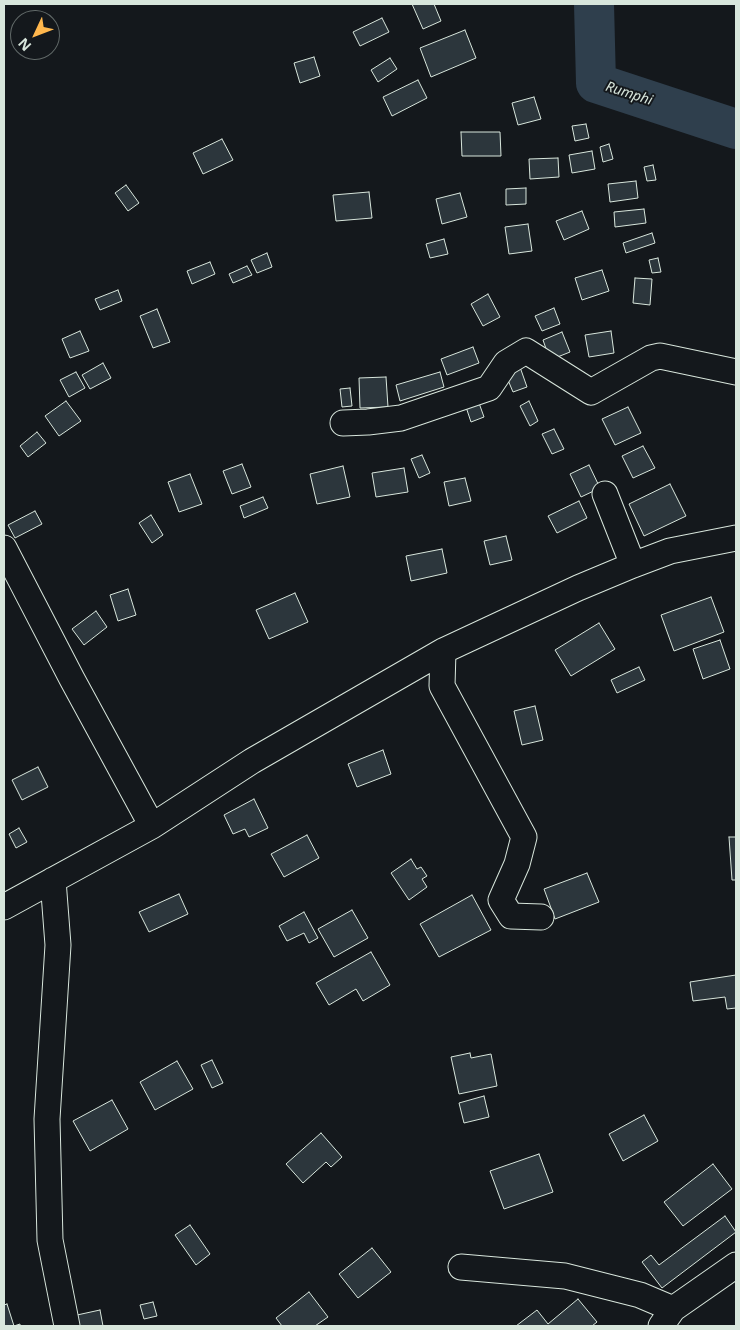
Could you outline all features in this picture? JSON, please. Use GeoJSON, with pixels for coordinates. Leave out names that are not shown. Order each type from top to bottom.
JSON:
{"type":"FeatureCollection","features":[{"type":"Feature","properties":{"kind":"street"},"geometry":{"type":"LineString","coordinates":[[343,423],[401,418],[489,388],[506,363],[526,351],[591,392],[651,358],[660,356],[736,372]]}},
{"type":"Feature","properties":{"kind":"street"},"geometry":{"type":"LineString","coordinates":[[605,494],[633,565]]}},
{"type":"Feature","properties":{"kind":"street"},"geometry":{"type":"LineString","coordinates":[[4,907],[152,826],[252,761],[443,650],[633,565],[670,551],[736,538]]}},
{"type":"Feature","properties":{"kind":"street"},"geometry":{"type":"LineString","coordinates":[[4,548],[72,679],[152,826]]}},
{"type":"Feature","properties":{"kind":"street"},"geometry":{"type":"LineString","coordinates":[[443,650],[442,686],[524,837],[517,864],[501,900],[511,916],[541,917]]}},
{"type":"Feature","properties":{"kind":"street"},"geometry":{"type":"LineString","coordinates":[[53,880],[58,945],[47,1119],[50,1240],[67,1326]]}},
{"type":"Feature","properties":{"kind":"street"},"geometry":{"type":"LineString","coordinates":[[461,1267],[566,1276],[640,1296],[667,1318],[736,1265]]}},
{"type":"Feature","properties":{"kind":"building"},"geometry":{"type":"Polygon","coordinates":[[[412,4],[434,4],[441,21],[423,29],[412,4]]]}},
{"type":"Feature","properties":{"kind":"building"},"geometry":{"type":"Polygon","coordinates":[[[382,18],[389,32],[360,46],[353,32],[382,18]]]}},
{"type":"Feature","properties":{"kind":"building"},"geometry":{"type":"Polygon","coordinates":[[[465,30],[476,58],[431,77],[420,48],[465,30]]]}},
{"type":"Feature","properties":{"kind":"building"},"geometry":{"type":"Polygon","coordinates":[[[314,57],[320,76],[300,83],[294,63],[314,57]]]}},
{"type":"Feature","properties":{"kind":"building"},"geometry":{"type":"Polygon","coordinates":[[[390,58],[397,69],[378,82],[371,70],[390,58]]]}},
{"type":"Feature","properties":{"kind":"building"},"geometry":{"type":"Polygon","coordinates":[[[418,80],[427,98],[392,116],[383,97],[418,80]]]}},
{"type":"Feature","properties":{"kind":"building"},"geometry":{"type":"Polygon","coordinates":[[[534,97],[541,119],[518,125],[512,103],[534,97]]]}},
{"type":"Feature","properties":{"kind":"building"},"geometry":{"type":"Polygon","coordinates":[[[586,124],[589,138],[575,141],[572,126],[586,124]]]}},
{"type":"Feature","properties":{"kind":"building"},"geometry":{"type":"Polygon","coordinates":[[[461,132],[500,132],[501,156],[462,156],[461,132]]]}},
{"type":"Feature","properties":{"kind":"building"},"geometry":{"type":"Polygon","coordinates":[[[222,139],[233,160],[203,174],[193,153],[222,139]]]}},
{"type":"Feature","properties":{"kind":"building"},"geometry":{"type":"Polygon","coordinates":[[[609,144],[613,159],[603,162],[600,147],[609,144]]]}},
{"type":"Feature","properties":{"kind":"building"},"geometry":{"type":"Polygon","coordinates":[[[592,151],[595,169],[572,173],[569,155],[592,151]]]}},
{"type":"Feature","properties":{"kind":"building"},"geometry":{"type":"Polygon","coordinates":[[[558,158],[559,177],[530,179],[529,159],[558,158]]]}},
{"type":"Feature","properties":{"kind":"building"},"geometry":{"type":"Polygon","coordinates":[[[653,165],[656,180],[647,181],[644,167],[653,165]]]}},
{"type":"Feature","properties":{"kind":"building"},"geometry":{"type":"Polygon","coordinates":[[[636,181],[638,198],[610,202],[608,184],[636,181]]]}},
{"type":"Feature","properties":{"kind":"building"},"geometry":{"type":"Polygon","coordinates":[[[126,185],[139,203],[128,211],[115,193],[126,185]]]}},
{"type":"Feature","properties":{"kind":"building"},"geometry":{"type":"Polygon","coordinates":[[[526,188],[526,204],[506,205],[506,189],[526,188]]]}},
{"type":"Feature","properties":{"kind":"building"},"geometry":{"type":"Polygon","coordinates":[[[369,192],[372,218],[336,221],[333,195],[369,192]]]}},
{"type":"Feature","properties":{"kind":"building"},"geometry":{"type":"Polygon","coordinates":[[[460,193],[467,217],[442,224],[436,199],[460,193]]]}},
{"type":"Feature","properties":{"kind":"building"},"geometry":{"type":"Polygon","coordinates":[[[644,209],[646,223],[615,227],[614,212],[644,209]]]}},
{"type":"Feature","properties":{"kind":"building"},"geometry":{"type":"Polygon","coordinates":[[[582,211],[589,229],[564,240],[556,221],[582,211]]]}},
{"type":"Feature","properties":{"kind":"building"},"geometry":{"type":"Polygon","coordinates":[[[528,224],[532,251],[509,254],[505,227],[528,224]]]}},
{"type":"Feature","properties":{"kind":"building"},"geometry":{"type":"Polygon","coordinates":[[[652,233],[655,243],[626,253],[623,243],[652,233]]]}},
{"type":"Feature","properties":{"kind":"building"},"geometry":{"type":"Polygon","coordinates":[[[444,239],[448,254],[430,258],[426,244],[444,239]]]}},
{"type":"Feature","properties":{"kind":"building"},"geometry":{"type":"Polygon","coordinates":[[[267,253],[272,267],[257,273],[251,260],[267,253]]]}},
{"type":"Feature","properties":{"kind":"building"},"geometry":{"type":"Polygon","coordinates":[[[658,258],[661,272],[652,273],[649,260],[658,258]]]}},
{"type":"Feature","properties":{"kind":"building"},"geometry":{"type":"Polygon","coordinates":[[[210,262],[215,274],[192,284],[187,271],[210,262]]]}},
{"type":"Feature","properties":{"kind":"building"},"geometry":{"type":"Polygon","coordinates":[[[247,266],[252,275],[233,283],[229,274],[247,266]]]}},
{"type":"Feature","properties":{"kind":"building"},"geometry":{"type":"Polygon","coordinates":[[[602,270],[609,291],[582,300],[575,278],[602,270]]]}},
{"type":"Feature","properties":{"kind":"building"},"geometry":{"type":"Polygon","coordinates":[[[635,278],[652,279],[650,305],[633,303],[635,278]]]}},
{"type":"Feature","properties":{"kind":"building"},"geometry":{"type":"Polygon","coordinates":[[[118,290],[122,301],[100,310],[95,299],[118,290]]]}},
{"type":"Feature","properties":{"kind":"building"},"geometry":{"type":"Polygon","coordinates":[[[488,294],[500,317],[483,326],[471,304],[488,294]]]}},
{"type":"Feature","properties":{"kind":"building"},"geometry":{"type":"Polygon","coordinates":[[[554,308],[560,324],[542,331],[535,316],[554,308]]]}},
{"type":"Feature","properties":{"kind":"building"},"geometry":{"type":"Polygon","coordinates":[[[157,309],[170,342],[153,348],[140,316],[157,309]]]}},
{"type":"Feature","properties":{"kind":"building"},"geometry":{"type":"Polygon","coordinates":[[[80,331],[89,351],[70,358],[62,339],[80,331]]]}},
{"type":"Feature","properties":{"kind":"building"},"geometry":{"type":"Polygon","coordinates":[[[611,331],[614,353],[589,357],[585,335],[611,331]]]}},
{"type":"Feature","properties":{"kind":"building"},"geometry":{"type":"Polygon","coordinates":[[[562,332],[570,352],[550,360],[543,340],[562,332]]]}},
{"type":"Feature","properties":{"kind":"building"},"geometry":{"type":"Polygon","coordinates":[[[473,347],[479,363],[447,375],[441,359],[473,347]]]}},
{"type":"Feature","properties":{"kind":"building"},"geometry":{"type":"Polygon","coordinates":[[[103,363],[111,378],[90,389],[82,375],[103,363]]]}},
{"type":"Feature","properties":{"kind":"building"},"geometry":{"type":"Polygon","coordinates":[[[520,367],[527,387],[513,392],[505,373],[520,367]]]}},
{"type":"Feature","properties":{"kind":"building"},"geometry":{"type":"Polygon","coordinates":[[[76,372],[85,388],[69,397],[60,380],[76,372]]]}},
{"type":"Feature","properties":{"kind":"building"},"geometry":{"type":"Polygon","coordinates":[[[440,372],[444,387],[400,401],[396,385],[440,372]]]}},
{"type":"Feature","properties":{"kind":"building"},"geometry":{"type":"Polygon","coordinates":[[[386,377],[388,407],[360,408],[359,378],[386,377]]]}},
{"type":"Feature","properties":{"kind":"building"},"geometry":{"type":"Polygon","coordinates":[[[350,388],[352,406],[342,407],[340,389],[350,388]]]}},
{"type":"Feature","properties":{"kind":"building"},"geometry":{"type":"Polygon","coordinates":[[[66,401],[81,421],[59,436],[45,416],[66,401]]]}},
{"type":"Feature","properties":{"kind":"building"},"geometry":{"type":"Polygon","coordinates":[[[529,401],[538,421],[530,426],[520,406],[529,401]]]}},
{"type":"Feature","properties":{"kind":"building"},"geometry":{"type":"Polygon","coordinates":[[[479,403],[484,417],[471,422],[466,407],[479,403]]]}},
{"type":"Feature","properties":{"kind":"building"},"geometry":{"type":"Polygon","coordinates":[[[628,407],[641,433],[615,445],[602,419],[628,407]]]}},
{"type":"Feature","properties":{"kind":"building"},"geometry":{"type":"Polygon","coordinates":[[[554,429],[564,449],[552,454],[542,434],[554,429]]]}},
{"type":"Feature","properties":{"kind":"building"},"geometry":{"type":"Polygon","coordinates":[[[37,432],[46,443],[28,457],[20,446],[37,432]]]}},
{"type":"Feature","properties":{"kind":"building"},"geometry":{"type":"Polygon","coordinates":[[[643,446],[655,468],[633,478],[622,456],[643,446]]]}},
{"type":"Feature","properties":{"kind":"building"},"geometry":{"type":"Polygon","coordinates":[[[422,455],[430,473],[419,478],[411,459],[422,455]]]}},
{"type":"Feature","properties":{"kind":"building"},"geometry":{"type":"Polygon","coordinates":[[[242,464],[251,487],[232,494],[223,471],[242,464]]]}},
{"type":"Feature","properties":{"kind":"building"},"geometry":{"type":"Polygon","coordinates":[[[589,465],[600,488],[581,497],[570,474],[589,465]]]}},
{"type":"Feature","properties":{"kind":"building"},"geometry":{"type":"Polygon","coordinates":[[[343,466],[350,497],[317,504],[310,474],[343,466]]]}},
{"type":"Feature","properties":{"kind":"building"},"geometry":{"type":"Polygon","coordinates":[[[404,468],[408,492],[376,497],[372,473],[404,468]]]}},
{"type":"Feature","properties":{"kind":"building"},"geometry":{"type":"Polygon","coordinates":[[[190,474],[202,504],[179,512],[168,482],[190,474]]]}},
{"type":"Feature","properties":{"kind":"building"},"geometry":{"type":"Polygon","coordinates":[[[465,478],[471,501],[449,506],[444,482],[465,478]]]}},
{"type":"Feature","properties":{"kind":"building"},"geometry":{"type":"Polygon","coordinates":[[[670,484],[686,516],[644,536],[629,504],[670,484]]]}},
{"type":"Feature","properties":{"kind":"building"},"geometry":{"type":"Polygon","coordinates":[[[263,497],[268,508],[244,518],[240,506],[263,497]]]}},
{"type":"Feature","properties":{"kind":"building"},"geometry":{"type":"Polygon","coordinates":[[[579,501],[587,518],[557,533],[548,516],[579,501]]]}},
{"type":"Feature","properties":{"kind":"building"},"geometry":{"type":"Polygon","coordinates":[[[35,511],[42,524],[15,538],[8,525],[35,511]]]}},
{"type":"Feature","properties":{"kind":"building"},"geometry":{"type":"Polygon","coordinates":[[[151,515],[163,535],[152,543],[139,523],[151,515]]]}},
{"type":"Feature","properties":{"kind":"building"},"geometry":{"type":"Polygon","coordinates":[[[506,536],[512,560],[490,565],[484,541],[506,536]]]}},
{"type":"Feature","properties":{"kind":"building"},"geometry":{"type":"Polygon","coordinates":[[[442,549],[447,573],[411,581],[406,556],[442,549]]]}},
{"type":"Feature","properties":{"kind":"building"},"geometry":{"type":"Polygon","coordinates":[[[128,589],[136,615],[118,621],[110,595],[128,589]]]}},
{"type":"Feature","properties":{"kind":"building"},"geometry":{"type":"Polygon","coordinates":[[[295,593],[308,622],[269,639],[256,610],[295,593]]]}},
{"type":"Feature","properties":{"kind":"building"},"geometry":{"type":"Polygon","coordinates":[[[711,597],[724,632],[674,651],[661,615],[711,597]]]}},
{"type":"Feature","properties":{"kind":"building"},"geometry":{"type":"Polygon","coordinates":[[[96,611],[107,627],[84,645],[72,629],[96,611]]]}},
{"type":"Feature","properties":{"kind":"building"},"geometry":{"type":"Polygon","coordinates":[[[599,623],[615,649],[571,676],[555,650],[599,623]]]}},
{"type":"Feature","properties":{"kind":"building"},"geometry":{"type":"Polygon","coordinates":[[[720,640],[730,669],[703,679],[693,649],[720,640]]]}},
{"type":"Feature","properties":{"kind":"building"},"geometry":{"type":"Polygon","coordinates":[[[639,667],[645,680],[617,693],[611,680],[639,667]]]}},
{"type":"Feature","properties":{"kind":"building"},"geometry":{"type":"Polygon","coordinates":[[[535,706],[543,740],[522,745],[514,711],[535,706]]]}},
{"type":"Feature","properties":{"kind":"building"},"geometry":{"type":"Polygon","coordinates":[[[383,750],[391,774],[357,787],[348,764],[383,750]]]}},
{"type":"Feature","properties":{"kind":"building"},"geometry":{"type":"Polygon","coordinates":[[[38,767],[48,787],[22,800],[12,780],[38,767]]]}},
{"type":"Feature","properties":{"kind":"building"},"geometry":{"type":"Polygon","coordinates":[[[254,799],[268,828],[249,837],[245,829],[233,834],[224,815],[254,799]]]}},
{"type":"Feature","properties":{"kind":"building"},"geometry":{"type":"Polygon","coordinates":[[[19,828],[27,842],[16,848],[9,834],[19,828]]]}},
{"type":"Feature","properties":{"kind":"building"},"geometry":{"type":"Polygon","coordinates":[[[307,835],[319,858],[284,877],[271,854],[307,835]]]}},
{"type":"Feature","properties":{"kind":"building"},"geometry":{"type":"Polygon","coordinates":[[[729,837],[736,837],[736,880],[732,880],[729,837]]]}},
{"type":"Feature","properties":{"kind":"building"},"geometry":{"type":"Polygon","coordinates":[[[411,859],[417,869],[421,867],[427,876],[422,879],[427,887],[409,900],[391,873],[411,859]]]}},
{"type":"Feature","properties":{"kind":"building"},"geometry":{"type":"Polygon","coordinates":[[[587,873],[599,902],[555,919],[544,889],[587,873]]]}},
{"type":"Feature","properties":{"kind":"building"},"geometry":{"type":"Polygon","coordinates":[[[179,894],[188,914],[149,932],[139,912],[179,894]]]}},
{"type":"Feature","properties":{"kind":"building"},"geometry":{"type":"Polygon","coordinates":[[[472,895],[491,930],[439,957],[420,924],[472,895]]]}},
{"type":"Feature","properties":{"kind":"building"},"geometry":{"type":"Polygon","coordinates":[[[352,910],[368,938],[334,957],[318,929],[352,910]]]}},
{"type":"Feature","properties":{"kind":"building"},"geometry":{"type":"Polygon","coordinates":[[[304,912],[318,938],[309,943],[304,933],[287,941],[279,926],[304,912]]]}},
{"type":"Feature","properties":{"kind":"building"},"geometry":{"type":"Polygon","coordinates":[[[371,952],[390,985],[363,1001],[356,989],[329,1005],[316,983],[371,952]]]}},
{"type":"Feature","properties":{"kind":"building"},"geometry":{"type":"Polygon","coordinates":[[[736,975],[736,1008],[727,1009],[725,997],[693,1001],[690,982],[736,975]]]}},
{"type":"Feature","properties":{"kind":"building"},"geometry":{"type":"Polygon","coordinates":[[[470,1053],[471,1058],[491,1054],[497,1086],[459,1094],[451,1057],[470,1053]]]}},
{"type":"Feature","properties":{"kind":"building"},"geometry":{"type":"Polygon","coordinates":[[[212,1060],[223,1083],[212,1088],[201,1065],[212,1060]]]}},
{"type":"Feature","properties":{"kind":"building"},"geometry":{"type":"Polygon","coordinates":[[[177,1061],[193,1089],[155,1110],[140,1082],[177,1061]]]}},
{"type":"Feature","properties":{"kind":"building"},"geometry":{"type":"Polygon","coordinates":[[[484,1096],[489,1117],[464,1123],[459,1103],[484,1096]]]}},
{"type":"Feature","properties":{"kind":"building"},"geometry":{"type":"Polygon","coordinates":[[[112,1100],[128,1129],[90,1151],[73,1121],[112,1100]]]}},
{"type":"Feature","properties":{"kind":"building"},"geometry":{"type":"Polygon","coordinates":[[[644,1115],[658,1141],[623,1161],[609,1134],[644,1115]]]}},
{"type":"Feature","properties":{"kind":"building"},"geometry":{"type":"Polygon","coordinates":[[[321,1133],[342,1157],[331,1167],[326,1162],[303,1183],[286,1164],[321,1133]]]}},
{"type":"Feature","properties":{"kind":"building"},"geometry":{"type":"Polygon","coordinates":[[[539,1154],[553,1192],[504,1209],[490,1171],[539,1154]]]}},
{"type":"Feature","properties":{"kind":"building"},"geometry":{"type":"Polygon","coordinates":[[[713,1164],[732,1189],[683,1226],[664,1202],[713,1164]]]}},
{"type":"Feature","properties":{"kind":"building"},"geometry":{"type":"Polygon","coordinates":[[[725,1216],[736,1232],[662,1288],[642,1262],[651,1255],[659,1265],[725,1216]]]}},
{"type":"Feature","properties":{"kind":"building"},"geometry":{"type":"Polygon","coordinates":[[[190,1225],[210,1254],[196,1265],[175,1235],[190,1225]]]}},
{"type":"Feature","properties":{"kind":"building"},"geometry":{"type":"Polygon","coordinates":[[[372,1248],[391,1272],[358,1298],[339,1274],[372,1248]]]}},
{"type":"Feature","properties":{"kind":"building"},"geometry":{"type":"Polygon","coordinates":[[[309,1292],[328,1317],[315,1326],[282,1326],[276,1318],[309,1292]]]}},
{"type":"Feature","properties":{"kind":"building"},"geometry":{"type":"Polygon","coordinates":[[[578,1299],[597,1322],[592,1326],[516,1326],[537,1310],[548,1324],[578,1299]]]}},
{"type":"Feature","properties":{"kind":"building"},"geometry":{"type":"Polygon","coordinates":[[[153,1302],[157,1316],[144,1319],[140,1305],[153,1302]]]}},
{"type":"Feature","properties":{"kind":"building"},"geometry":{"type":"Polygon","coordinates":[[[7,1304],[14,1326],[4,1326],[4,1305],[7,1304]]]}},
{"type":"Feature","properties":{"kind":"building"},"geometry":{"type":"Polygon","coordinates":[[[100,1310],[103,1326],[79,1326],[77,1315],[100,1310]]]}},
{"type":"Feature","properties":{"kind":"waterway","name":"Rumphi"},"geometry":{"type":"LineString","coordinates":[[594,4],[596,83],[736,129]]}}]}
